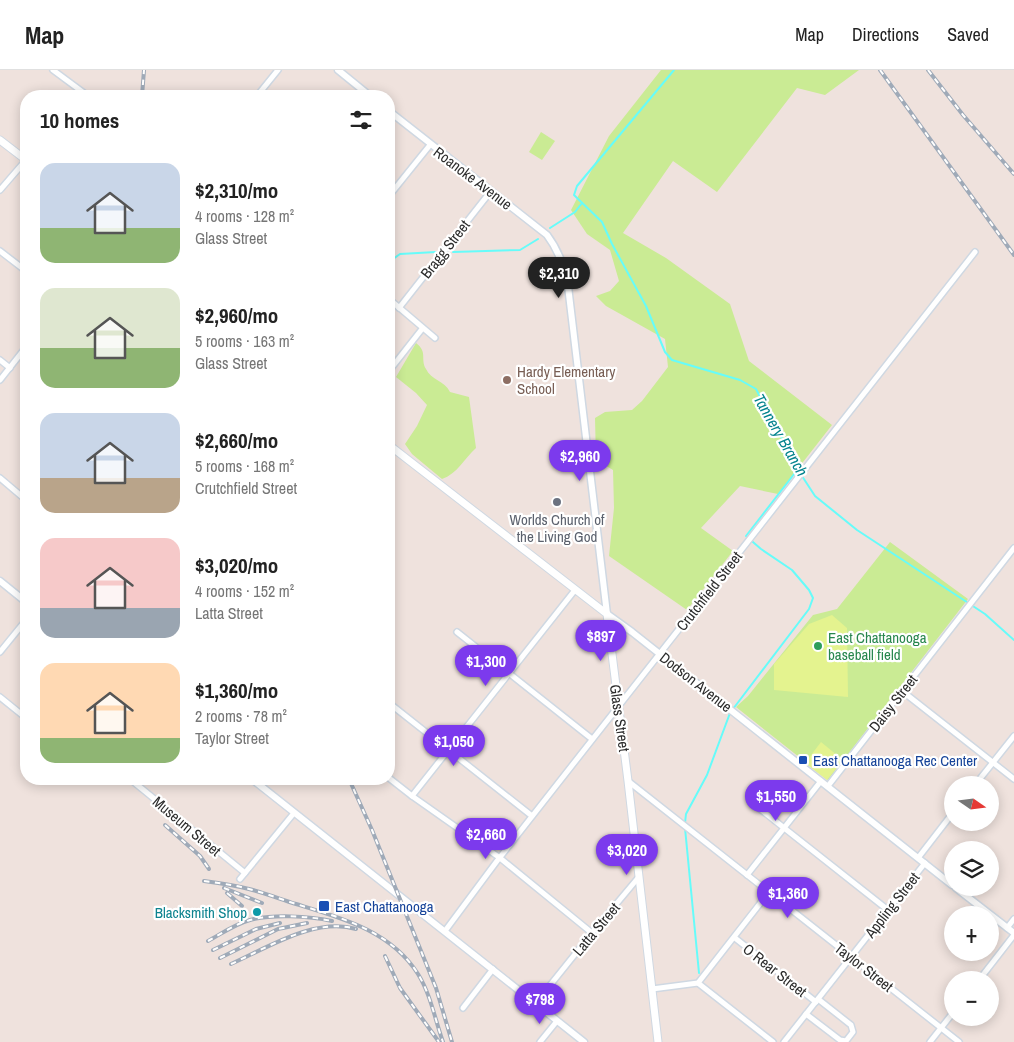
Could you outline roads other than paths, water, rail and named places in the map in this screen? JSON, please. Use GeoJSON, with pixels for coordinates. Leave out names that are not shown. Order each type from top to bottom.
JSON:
{"type":"FeatureCollection","features":[{"type":"Feature","properties":{"kind":"main road"},"geometry":{"type":"LineString","coordinates":[[0,140],[20,155]]}},
{"type":"Feature","properties":{"kind":"main road","name":"Dodson Avenue"},"geometry":{"type":"LineString","coordinates":[[395,450],[607,614]]}},
{"type":"Feature","properties":{"kind":"main road","name":"Glass Street"},"geometry":{"type":"LineString","coordinates":[[607,614],[658,1042]]}},
{"type":"Feature","properties":{"kind":"street"},"geometry":{"type":"LineString","coordinates":[[53,70],[80,90]]}},
{"type":"Feature","properties":{"kind":"street"},"geometry":{"type":"LineString","coordinates":[[262,90],[278,70]]}},
{"type":"Feature","properties":{"kind":"street"},"geometry":{"type":"LineString","coordinates":[[338,70],[363,90]]}},
{"type":"Feature","properties":{"kind":"street","name":"Roanoke Avenue"},"geometry":{"type":"LineString","coordinates":[[395,116],[547,235],[555,246]]}},
{"type":"Feature","properties":{"kind":"street"},"geometry":{"type":"LineString","coordinates":[[395,189],[430,145]]}},
{"type":"Feature","properties":{"kind":"street"},"geometry":{"type":"LineString","coordinates":[[0,190],[20,167]]}},
{"type":"Feature","properties":{"kind":"street","name":"Bragg Street"},"geometry":{"type":"LineString","coordinates":[[399,308],[490,191]]}},
{"type":"Feature","properties":{"kind":"street","name":"Glass Street"},"geometry":{"type":"LineString","coordinates":[[555,246],[563,264],[568,286],[607,614]]}},
{"type":"Feature","properties":{"kind":"street"},"geometry":{"type":"LineString","coordinates":[[0,251],[20,266]]}},
{"type":"Feature","properties":{"kind":"street","name":"Crutchfield Street"},"geometry":{"type":"LineString","coordinates":[[445,931],[592,739],[975,252]]}},
{"type":"Feature","properties":{"kind":"street"},"geometry":{"type":"LineString","coordinates":[[395,304],[435,338]]}},
{"type":"Feature","properties":{"kind":"street"},"geometry":{"type":"LineString","coordinates":[[395,363],[422,329]]}},
{"type":"Feature","properties":{"kind":"street"},"geometry":{"type":"LineString","coordinates":[[0,380],[20,355]]}},
{"type":"Feature","properties":{"kind":"street"},"geometry":{"type":"LineString","coordinates":[[0,360],[10,368]]}},
{"type":"Feature","properties":{"kind":"street"},"geometry":{"type":"LineString","coordinates":[[0,478],[20,495]]}},
{"type":"Feature","properties":{"kind":"street","name":"Daisy Street"},"geometry":{"type":"LineString","coordinates":[[828,786],[1014,548]]}},
{"type":"Feature","properties":{"kind":"street"},"geometry":{"type":"LineString","coordinates":[[0,581],[20,597]]}},
{"type":"Feature","properties":{"kind":"street"},"geometry":{"type":"LineString","coordinates":[[412,796],[575,590]]}},
{"type":"Feature","properties":{"kind":"street","name":"Dodson Avenue"},"geometry":{"type":"LineString","coordinates":[[607,614],[735,712],[944,878]]}},
{"type":"Feature","properties":{"kind":"street"},"geometry":{"type":"LineString","coordinates":[[0,652],[20,627]]}},
{"type":"Feature","properties":{"kind":"street"},"geometry":{"type":"LineString","coordinates":[[457,632],[592,739]]}},
{"type":"Feature","properties":{"kind":"street"},"geometry":{"type":"LineString","coordinates":[[902,691],[1014,779]]}},
{"type":"Feature","properties":{"kind":"street"},"geometry":{"type":"LineString","coordinates":[[0,697],[20,713]]}},
{"type":"Feature","properties":{"kind":"street"},"geometry":{"type":"LineString","coordinates":[[395,708],[532,816]]}},
{"type":"Feature","properties":{"kind":"street"},"geometry":{"type":"LineString","coordinates":[[983,776],[1014,736]]}},
{"type":"Feature","properties":{"kind":"street","name":"Taylor Street"},"geometry":{"type":"LineString","coordinates":[[628,781],[959,1042]]}},
{"type":"Feature","properties":{"kind":"street"},"geometry":{"type":"LineString","coordinates":[[747,875],[821,781]]}},
{"type":"Feature","properties":{"kind":"street"},"geometry":{"type":"LineString","coordinates":[[395,783],[500,858],[592,933]]}},
{"type":"Feature","properties":{"kind":"street","name":"Museum Street"},"geometry":{"type":"LineString","coordinates":[[137,785],[245,873]]}},
{"type":"Feature","properties":{"kind":"street"},"geometry":{"type":"LineString","coordinates":[[259,785],[584,1042]]}},
{"type":"Feature","properties":{"kind":"street"},"geometry":{"type":"LineString","coordinates":[[750,801],[888,910]]}},
{"type":"Feature","properties":{"kind":"street"},"geometry":{"type":"LineString","coordinates":[[240,879],[294,813]]}},
{"type":"Feature","properties":{"kind":"street","name":"Appling Street"},"geometry":{"type":"LineString","coordinates":[[918,858],[944,824]]}},
{"type":"Feature","properties":{"kind":"street","name":"Appling Street"},"geometry":{"type":"LineString","coordinates":[[784,1042],[925,863]]}},
{"type":"Feature","properties":{"kind":"street","name":"Latta Street"},"geometry":{"type":"LineString","coordinates":[[535,1004],[638,878]]}},
{"type":"Feature","properties":{"kind":"street"},"geometry":{"type":"LineString","coordinates":[[652,989],[698,983],[769,892]]}},
{"type":"Feature","properties":{"kind":"street"},"geometry":{"type":"LineString","coordinates":[[966,896],[1014,934],[986,971]]}},
{"type":"Feature","properties":{"kind":"street"},"geometry":{"type":"LineString","coordinates":[[1007,928],[1014,919]]}},
{"type":"Feature","properties":{"kind":"street","name":"O Rear Street"},"geometry":{"type":"LineString","coordinates":[[735,938],[851,1025],[853,1032],[846,1041],[840,1040],[806,1014]]}},
{"type":"Feature","properties":{"kind":"street"},"geometry":{"type":"LineString","coordinates":[[463,1008],[494,969]]}},
{"type":"Feature","properties":{"kind":"street"},"geometry":{"type":"LineString","coordinates":[[698,983],[773,1042]]}},
{"type":"Feature","properties":{"kind":"street"},"geometry":{"type":"LineString","coordinates":[[540,1042],[557,1021]]}},
{"type":"Feature","properties":{"kind":"street"},"geometry":{"type":"LineString","coordinates":[[930,1042],[944,1024]]}},
{"type":"Feature","properties":{"kind":"waterway","name":"Tannery Branch"},"geometry":{"type":"LineString","coordinates":[[674,70],[577,186],[574,195],[602,222],[646,306],[665,352],[672,360],[740,380],[756,389],[800,473],[815,496],[857,530],[985,614],[1014,640]]}},
{"type":"Feature","properties":{"kind":"waterway"},"geometry":{"type":"LineString","coordinates":[[550,228],[575,212],[582,203]]}},
{"type":"Feature","properties":{"kind":"waterway"},"geometry":{"type":"LineString","coordinates":[[453,252],[520,250],[538,239]]}},
{"type":"Feature","properties":{"kind":"waterway"},"geometry":{"type":"LineString","coordinates":[[395,258],[400,254],[436,252]]}},
{"type":"Feature","properties":{"kind":"waterway"},"geometry":{"type":"LineString","coordinates":[[733,709],[809,609],[813,598],[809,590],[792,570],[761,549],[746,536],[798,469]]}},
{"type":"Feature","properties":{"kind":"waterway"},"geometry":{"type":"LineString","coordinates":[[685,823],[686,814],[707,775],[730,713]]}},
{"type":"Feature","properties":{"kind":"waterway"},"geometry":{"type":"LineString","coordinates":[[685,828],[699,973]]}},
{"type":"Feature","properties":{"kind":"railway"},"geometry":{"type":"LineString","coordinates":[[142,90],[144,70]]}},
{"type":"Feature","properties":{"kind":"railway"},"geometry":{"type":"LineString","coordinates":[[880,70],[1014,255]]}},
{"type":"Feature","properties":{"kind":"railway"},"geometry":{"type":"LineString","coordinates":[[928,70],[963,115],[1014,174]]}},
{"type":"Feature","properties":{"kind":"railway"},"geometry":{"type":"LineString","coordinates":[[352,785],[436,988],[452,1042]]}},
{"type":"Feature","properties":{"kind":"railway"},"geometry":{"type":"LineString","coordinates":[[165,825],[200,856],[209,869]]}},
{"type":"Feature","properties":{"kind":"railway"},"geometry":{"type":"LineString","coordinates":[[204,881],[238,886],[261,892],[348,921],[380,937],[407,959],[418,974],[430,999],[443,1042]]}},
{"type":"Feature","properties":{"kind":"railway"},"geometry":{"type":"LineString","coordinates":[[224,888],[262,903]]}},
{"type":"Feature","properties":{"kind":"railway"},"geometry":{"type":"LineString","coordinates":[[227,893],[242,906]]}},
{"type":"Feature","properties":{"kind":"railway"},"geometry":{"type":"LineString","coordinates":[[208,941],[239,924],[259,918],[291,916],[332,921]]}},
{"type":"Feature","properties":{"kind":"railway"},"geometry":{"type":"LineString","coordinates":[[213,950],[256,929],[280,923]]}},
{"type":"Feature","properties":{"kind":"railway"},"geometry":{"type":"LineString","coordinates":[[220,958],[278,929],[307,923]]}},
{"type":"Feature","properties":{"kind":"railway"},"geometry":{"type":"LineString","coordinates":[[231,964],[292,936],[308,931],[340,926],[356,929]]}},
{"type":"Feature","properties":{"kind":"railway"},"geometry":{"type":"LineString","coordinates":[[385,956],[400,988],[439,1042]]}},
{"type":"Feature","properties":{"kind":"place","name":"Hardy Elementary School"},"geometry":{"type":"Point","coordinates":[507,380]}},
{"type":"Feature","properties":{"kind":"place","name":"Worlds Church of the Living God"},"geometry":{"type":"Point","coordinates":[557,502]}},
{"type":"Feature","properties":{"kind":"place","name":"East Chattanooga baseball field"},"geometry":{"type":"Point","coordinates":[818,646]}},
{"type":"Feature","properties":{"kind":"place","name":"East Chattanooga Rec Center"},"geometry":{"type":"Point","coordinates":[803,760]}},
{"type":"Feature","properties":{"kind":"place","name":"East Chattanooga"},"geometry":{"type":"Point","coordinates":[324,906]}},
{"type":"Feature","properties":{"kind":"place","name":"Blacksmith Shop"},"geometry":{"type":"Point","coordinates":[257,912]}}]}
